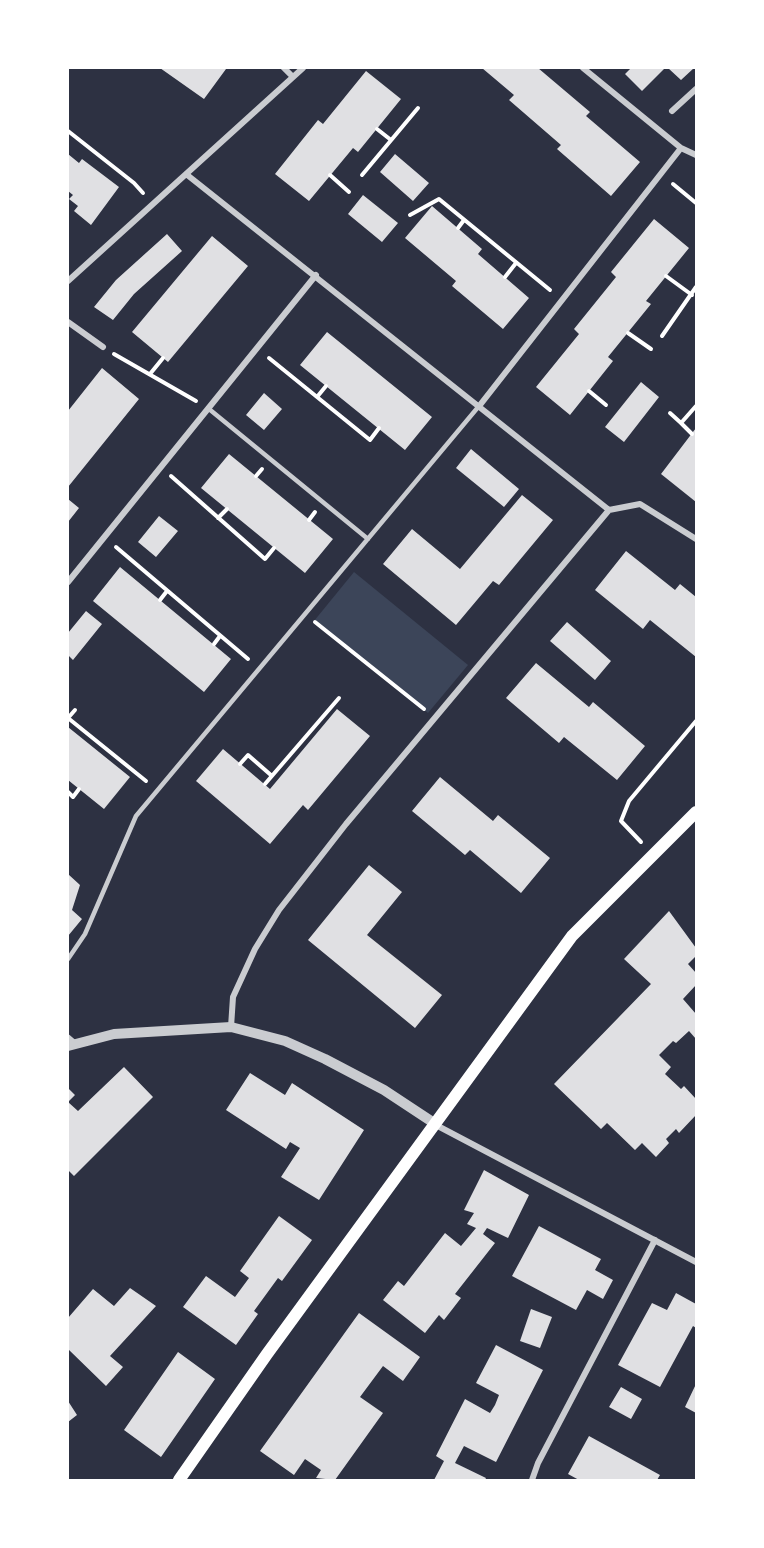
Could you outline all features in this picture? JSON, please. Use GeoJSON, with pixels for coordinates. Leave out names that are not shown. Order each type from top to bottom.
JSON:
{"type":"FeatureCollection","features":[{"type":"Feature","properties":{"kind":"main road"},"geometry":{"type":"LineString","coordinates":[[179,1480],[267,1354],[572,936],[696,812]]}},
{"type":"Feature","properties":{"kind":"street"},"geometry":{"type":"LineString","coordinates":[[284,68],[293,77]]}},
{"type":"Feature","properties":{"kind":"street"},"geometry":{"type":"LineString","coordinates":[[68,281],[303,68]]}},
{"type":"Feature","properties":{"kind":"street"},"geometry":{"type":"LineString","coordinates":[[583,68],[681,148],[696,155]]}},
{"type":"Feature","properties":{"kind":"street"},"geometry":{"type":"LineString","coordinates":[[672,111],[696,89]]}},
{"type":"Feature","properties":{"kind":"street"},"geometry":{"type":"LineString","coordinates":[[480,405],[681,148]]}},
{"type":"Feature","properties":{"kind":"street"},"geometry":{"type":"LineString","coordinates":[[186,174],[480,405],[609,510]]}},
{"type":"Feature","properties":{"kind":"street"},"geometry":{"type":"LineString","coordinates":[[68,582],[316,275]]}},
{"type":"Feature","properties":{"kind":"street"},"geometry":{"type":"LineString","coordinates":[[68,322],[103,347]]}},
{"type":"Feature","properties":{"kind":"street"},"geometry":{"type":"LineString","coordinates":[[231,1027],[233,997],[255,949],[279,910],[346,824],[609,510],[640,504],[696,539]]}},
{"type":"Feature","properties":{"kind":"street"},"geometry":{"type":"LineString","coordinates":[[70,1042],[114,1034],[231,1027],[285,1041],[384,1090],[434,1123],[696,1262]]}},
{"type":"Feature","properties":{"kind":"street"},"geometry":{"type":"LineString","coordinates":[[532,1480],[538,1462],[655,1240]]}},
{"type":"Feature","properties":{"kind":"lane"},"geometry":{"type":"LineString","coordinates":[[68,958],[85,934],[136,816],[480,405]]}},
{"type":"Feature","properties":{"kind":"lane"},"geometry":{"type":"LineString","coordinates":[[209,409],[368,539]]}},
{"type":"Feature","properties":{"kind":"path"},"geometry":{"type":"LineString","coordinates":[[362,175],[418,108]]}},
{"type":"Feature","properties":{"kind":"path"},"geometry":{"type":"LineString","coordinates":[[377,129],[391,140]]}},
{"type":"Feature","properties":{"kind":"path"},"geometry":{"type":"LineString","coordinates":[[68,131],[134,183],[151,205]]}},
{"type":"Feature","properties":{"kind":"path"},"geometry":{"type":"LineString","coordinates":[[660,174],[696,203]]}},
{"type":"Feature","properties":{"kind":"path"},"geometry":{"type":"LineString","coordinates":[[330,175],[349,192]]}},
{"type":"Feature","properties":{"kind":"path"},"geometry":{"type":"LineString","coordinates":[[410,215],[439,200],[562,300]]}},
{"type":"Feature","properties":{"kind":"path"},"geometry":{"type":"LineString","coordinates":[[458,228],[464,220]]}},
{"type":"Feature","properties":{"kind":"path"},"geometry":{"type":"LineString","coordinates":[[505,277],[516,263]]}},
{"type":"Feature","properties":{"kind":"path"},"geometry":{"type":"LineString","coordinates":[[666,276],[692,295]]}},
{"type":"Feature","properties":{"kind":"path"},"geometry":{"type":"LineString","coordinates":[[662,336],[696,287]]}},
{"type":"Feature","properties":{"kind":"path"},"geometry":{"type":"LineString","coordinates":[[628,333],[651,349]]}},
{"type":"Feature","properties":{"kind":"path"},"geometry":{"type":"LineString","coordinates":[[103,347],[209,409]]}},
{"type":"Feature","properties":{"kind":"path"},"geometry":{"type":"LineString","coordinates":[[257,348],[370,440],[379,428]]}},
{"type":"Feature","properties":{"kind":"path"},"geometry":{"type":"LineString","coordinates":[[150,374],[163,358]]}},
{"type":"Feature","properties":{"kind":"path"},"geometry":{"type":"LineString","coordinates":[[317,397],[326,386]]}},
{"type":"Feature","properties":{"kind":"path"},"geometry":{"type":"LineString","coordinates":[[589,391],[606,405]]}},
{"type":"Feature","properties":{"kind":"path"},"geometry":{"type":"LineString","coordinates":[[681,423],[696,406]]}},
{"type":"Feature","properties":{"kind":"path"},"geometry":{"type":"LineString","coordinates":[[670,413],[692,434]]}},
{"type":"Feature","properties":{"kind":"path"},"geometry":{"type":"LineString","coordinates":[[162,468],[265,559],[274,548]]}},
{"type":"Feature","properties":{"kind":"path"},"geometry":{"type":"LineString","coordinates":[[218,518],[226,509]]}},
{"type":"Feature","properties":{"kind":"path"},"geometry":{"type":"LineString","coordinates":[[104,537],[259,669]]}},
{"type":"Feature","properties":{"kind":"path"},"geometry":{"type":"LineString","coordinates":[[160,600],[167,591]]}},
{"type":"Feature","properties":{"kind":"path"},"geometry":{"type":"LineString","coordinates":[[305,614],[436,719]]}},
{"type":"Feature","properties":{"kind":"path"},"geometry":{"type":"LineString","coordinates":[[214,644],[220,636]]}},
{"type":"Feature","properties":{"kind":"path"},"geometry":{"type":"LineString","coordinates":[[265,784],[339,698]]}},
{"type":"Feature","properties":{"kind":"path"},"geometry":{"type":"LineString","coordinates":[[75,710],[68,718],[158,790]]}},
{"type":"Feature","properties":{"kind":"path"},"geometry":{"type":"LineString","coordinates":[[652,854],[621,821],[629,801],[696,721]]}},
{"type":"Feature","properties":{"kind":"path"},"geometry":{"type":"LineString","coordinates":[[240,764],[248,755],[272,776]]}},
{"type":"Feature","properties":{"kind":"path"},"geometry":{"type":"LineString","coordinates":[[68,792],[73,797],[79,789]]}},
{"type":"Feature","properties":{"kind":"shaded area"},"geometry":{"type":"Polygon","coordinates":[[[354,572],[468,665],[428,713],[314,621],[354,572]]]}},
{"type":"Feature","properties":{"kind":"building"},"geometry":{"type":"Polygon","coordinates":[[[160,68],[225,68],[226,69],[204,99],[160,68]]]}},
{"type":"Feature","properties":{"kind":"building"},"geometry":{"type":"Polygon","coordinates":[[[482,68],[538,68],[590,112],[586,116],[640,162],[611,196],[557,149],[561,145],[509,100],[514,95],[482,68]]]}},
{"type":"Feature","properties":{"kind":"building"},"geometry":{"type":"Polygon","coordinates":[[[631,68],[665,68],[642,91],[625,74],[631,68]]]}},
{"type":"Feature","properties":{"kind":"building"},"geometry":{"type":"Polygon","coordinates":[[[668,68],[694,68],[681,80],[668,68]]]}},
{"type":"Feature","properties":{"kind":"building"},"geometry":{"type":"Polygon","coordinates":[[[366,71],[401,99],[358,152],[353,148],[309,201],[275,174],[318,120],[323,124],[366,71]]]}},
{"type":"Feature","properties":{"kind":"building"},"geometry":{"type":"Polygon","coordinates":[[[68,154],[79,163],[82,159],[119,187],[91,225],[74,211],[78,206],[69,199],[73,195],[68,191],[68,154]]]}},
{"type":"Feature","properties":{"kind":"building"},"geometry":{"type":"Polygon","coordinates":[[[395,154],[429,183],[413,201],[380,172],[395,154]]]}},
{"type":"Feature","properties":{"kind":"building"},"geometry":{"type":"Polygon","coordinates":[[[363,195],[398,223],[382,242],[348,214],[363,195]]]}},
{"type":"Feature","properties":{"kind":"building"},"geometry":{"type":"Polygon","coordinates":[[[432,206],[482,249],[478,254],[529,298],[503,329],[452,286],[456,281],[405,238],[432,206]]]}},
{"type":"Feature","properties":{"kind":"building"},"geometry":{"type":"Polygon","coordinates":[[[654,219],[689,248],[646,301],[651,304],[608,357],[613,361],[570,415],[536,387],[579,334],[574,329],[616,277],[611,272],[654,219]]]}},
{"type":"Feature","properties":{"kind":"building"},"geometry":{"type":"Polygon","coordinates":[[[167,234],[182,251],[134,294],[113,320],[94,307],[116,280],[167,234]]]}},
{"type":"Feature","properties":{"kind":"building"},"geometry":{"type":"Polygon","coordinates":[[[212,236],[248,266],[168,362],[132,332],[212,236]]]}},
{"type":"Feature","properties":{"kind":"building"},"geometry":{"type":"Polygon","coordinates":[[[327,332],[432,417],[405,450],[300,365],[327,332]]]}},
{"type":"Feature","properties":{"kind":"building"},"geometry":{"type":"Polygon","coordinates":[[[102,368],[139,399],[68,487],[68,411],[102,368]]]}},
{"type":"Feature","properties":{"kind":"building"},"geometry":{"type":"Polygon","coordinates":[[[641,382],[659,397],[624,442],[605,427],[641,382]]]}},
{"type":"Feature","properties":{"kind":"building"},"geometry":{"type":"Polygon","coordinates":[[[264,393],[282,409],[264,430],[246,415],[264,393]]]}},
{"type":"Feature","properties":{"kind":"building"},"geometry":{"type":"Polygon","coordinates":[[[696,428],[696,502],[661,474],[696,428]]]}},
{"type":"Feature","properties":{"kind":"building"},"geometry":{"type":"Polygon","coordinates":[[[471,449],[519,489],[504,507],[456,468],[471,449]]]}},
{"type":"Feature","properties":{"kind":"building"},"geometry":{"type":"Polygon","coordinates":[[[229,454],[333,539],[305,573],[201,488],[229,454]]]}},
{"type":"Feature","properties":{"kind":"building"},"geometry":{"type":"Polygon","coordinates":[[[522,495],[553,520],[499,585],[493,581],[456,625],[383,564],[412,529],[460,569],[522,495]]]}},
{"type":"Feature","properties":{"kind":"building"},"geometry":{"type":"Polygon","coordinates":[[[68,499],[79,508],[68,522],[68,499]]]}},
{"type":"Feature","properties":{"kind":"building"},"geometry":{"type":"Polygon","coordinates":[[[159,516],[178,531],[156,557],[138,542],[159,516]]]}},
{"type":"Feature","properties":{"kind":"building"},"geometry":{"type":"Polygon","coordinates":[[[626,551],[675,590],[680,584],[696,597],[696,657],[650,620],[643,629],[595,590],[626,551]]]}},
{"type":"Feature","properties":{"kind":"building"},"geometry":{"type":"Polygon","coordinates":[[[120,567],[231,659],[204,692],[93,601],[120,567]]]}},
{"type":"Feature","properties":{"kind":"building"},"geometry":{"type":"Polygon","coordinates":[[[86,611],[102,624],[73,660],[68,655],[68,633],[86,611]]]}},
{"type":"Feature","properties":{"kind":"building"},"geometry":{"type":"Polygon","coordinates":[[[567,622],[611,661],[595,680],[550,641],[567,622]]]}},
{"type":"Feature","properties":{"kind":"building"},"geometry":{"type":"Polygon","coordinates":[[[536,663],[589,707],[593,702],[645,746],[617,780],[564,737],[559,743],[506,698],[536,663]]]}},
{"type":"Feature","properties":{"kind":"building"},"geometry":{"type":"Polygon","coordinates":[[[337,709],[370,736],[308,810],[303,805],[270,844],[196,781],[223,749],[270,789],[337,709]]]}},
{"type":"Feature","properties":{"kind":"building"},"geometry":{"type":"Polygon","coordinates":[[[68,727],[130,777],[104,809],[68,780],[68,727]]]}},
{"type":"Feature","properties":{"kind":"building"},"geometry":{"type":"Polygon","coordinates":[[[440,777],[493,821],[498,815],[550,858],[521,893],[470,850],[465,855],[412,811],[440,777]]]}},
{"type":"Feature","properties":{"kind":"building"},"geometry":{"type":"Polygon","coordinates":[[[369,865],[402,892],[367,935],[442,995],[415,1028],[308,940],[369,865]]]}},
{"type":"Feature","properties":{"kind":"building"},"geometry":{"type":"Polygon","coordinates":[[[68,874],[80,885],[72,910],[82,919],[68,936],[68,874]]]}},
{"type":"Feature","properties":{"kind":"building"},"geometry":{"type":"Polygon","coordinates":[[[669,911],[696,948],[696,956],[688,964],[696,973],[696,985],[683,999],[696,1014],[696,1039],[689,1031],[676,1043],[673,1041],[659,1055],[671,1067],[665,1074],[681,1089],[684,1086],[696,1099],[696,1115],[679,1133],[676,1129],[666,1139],[669,1143],[656,1157],[642,1143],[635,1150],[607,1123],[601,1129],[554,1084],[651,984],[624,959],[669,911]]]}},
{"type":"Feature","properties":{"kind":"building"},"geometry":{"type":"Polygon","coordinates":[[[124,1067],[153,1097],[74,1176],[68,1170],[68,1102],[78,1111],[124,1067]]]}},
{"type":"Feature","properties":{"kind":"building"},"geometry":{"type":"Polygon","coordinates":[[[250,1073],[285,1095],[292,1083],[364,1130],[319,1200],[281,1177],[300,1148],[290,1142],[286,1149],[226,1110],[250,1073]]]}},
{"type":"Feature","properties":{"kind":"building"},"geometry":{"type":"Polygon","coordinates":[[[68,1088],[75,1095],[68,1102],[68,1088]]]}},
{"type":"Feature","properties":{"kind":"building"},"geometry":{"type":"Polygon","coordinates":[[[484,1170],[529,1195],[508,1238],[487,1228],[483,1234],[495,1243],[455,1294],[461,1298],[444,1320],[439,1315],[425,1333],[383,1300],[398,1281],[404,1286],[445,1233],[461,1246],[476,1228],[467,1224],[474,1213],[464,1210],[484,1170]]]}},
{"type":"Feature","properties":{"kind":"building"},"geometry":{"type":"Polygon","coordinates":[[[279,1216],[312,1240],[282,1281],[278,1278],[254,1311],[258,1314],[236,1345],[183,1307],[206,1276],[235,1297],[249,1278],[240,1271],[279,1216]]]}},
{"type":"Feature","properties":{"kind":"building"},"geometry":{"type":"Polygon","coordinates":[[[539,1226],[601,1259],[595,1270],[613,1280],[603,1299],[587,1290],[576,1310],[512,1276],[539,1226]]]}},
{"type":"Feature","properties":{"kind":"building"},"geometry":{"type":"Polygon","coordinates":[[[130,1288],[156,1306],[110,1356],[123,1367],[106,1386],[68,1349],[68,1318],[93,1289],[114,1306],[130,1288]]]}},
{"type":"Feature","properties":{"kind":"building"},"geometry":{"type":"Polygon","coordinates":[[[676,1293],[696,1304],[696,1328],[693,1326],[660,1387],[618,1365],[652,1303],[667,1310],[676,1293]]]}},
{"type":"Feature","properties":{"kind":"building"},"geometry":{"type":"Polygon","coordinates":[[[531,1309],[552,1317],[540,1348],[520,1341],[531,1309]]]}},
{"type":"Feature","properties":{"kind":"building"},"geometry":{"type":"Polygon","coordinates":[[[359,1313],[420,1357],[403,1381],[383,1366],[360,1397],[383,1413],[335,1480],[316,1478],[321,1470],[305,1459],[294,1475],[260,1451],[359,1313]]]}},
{"type":"Feature","properties":{"kind":"building"},"geometry":{"type":"Polygon","coordinates":[[[496,1345],[543,1370],[496,1462],[464,1446],[455,1463],[486,1478],[485,1480],[434,1480],[444,1461],[436,1456],[465,1399],[490,1413],[495,1405],[499,1395],[476,1383],[496,1345]]]}},
{"type":"Feature","properties":{"kind":"building"},"geometry":{"type":"Polygon","coordinates":[[[178,1352],[215,1379],[161,1457],[124,1430],[178,1352]]]}},
{"type":"Feature","properties":{"kind":"building"},"geometry":{"type":"Polygon","coordinates":[[[696,1384],[696,1413],[685,1407],[696,1384]]]}},
{"type":"Feature","properties":{"kind":"building"},"geometry":{"type":"Polygon","coordinates":[[[621,1387],[642,1399],[631,1419],[609,1407],[621,1387]]]}},
{"type":"Feature","properties":{"kind":"building"},"geometry":{"type":"Polygon","coordinates":[[[68,1401],[77,1415],[68,1422],[68,1401]]]}},
{"type":"Feature","properties":{"kind":"building"},"geometry":{"type":"Polygon","coordinates":[[[589,1436],[660,1475],[657,1480],[579,1480],[568,1474],[589,1436]]]}}]}
